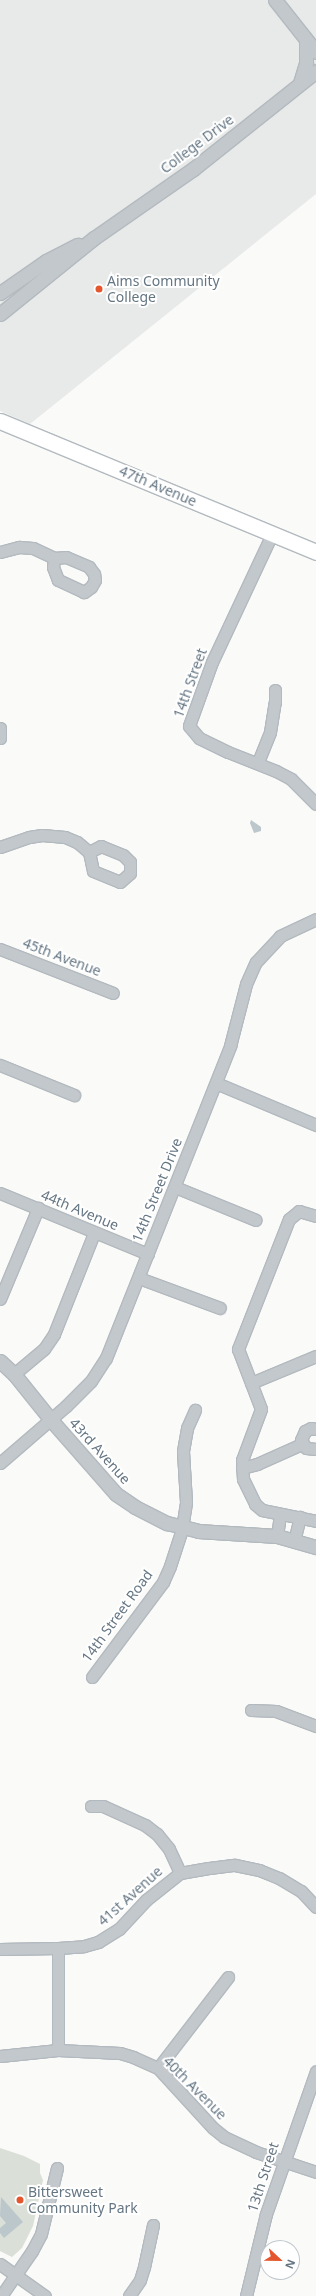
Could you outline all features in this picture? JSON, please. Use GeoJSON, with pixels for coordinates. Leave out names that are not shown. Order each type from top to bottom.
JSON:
{"type":"FeatureCollection","features":[{"type":"Feature","properties":{"kind":"main road","name":"47th Avenue"},"geometry":{"type":"LineString","coordinates":[[0,421],[316,552]]}},
{"type":"Feature","properties":{"kind":"street"},"geometry":{"type":"LineString","coordinates":[[275,0],[311,41],[316,52]]}},
{"type":"Feature","properties":{"kind":"street"},"geometry":{"type":"LineString","coordinates":[[300,83],[311,41]]}},
{"type":"Feature","properties":{"kind":"street","name":"College Drive"},"geometry":{"type":"LineString","coordinates":[[0,314],[94,238],[192,169],[316,71]]}},
{"type":"Feature","properties":{"kind":"street","name":"College Drive"},"geometry":{"type":"LineString","coordinates":[[0,293],[46,261],[94,238]]}},
{"type":"Feature","properties":{"kind":"street","name":"14th Street"},"geometry":{"type":"LineString","coordinates":[[272,534],[212,662],[188,726],[199,738],[228,752],[258,762],[291,779],[316,804]]}},
{"type":"Feature","properties":{"kind":"street"},"geometry":{"type":"LineString","coordinates":[[0,552],[19,547],[34,548],[54,558]]}},
{"type":"Feature","properties":{"kind":"street"},"geometry":{"type":"LineString","coordinates":[[258,762],[270,732],[275,702],[275,690]]}},
{"type":"Feature","properties":{"kind":"street"},"geometry":{"type":"LineString","coordinates":[[0,728],[0,738]]}},
{"type":"Feature","properties":{"kind":"street"},"geometry":{"type":"LineString","coordinates":[[0,847],[29,837],[54,835],[77,842],[89,852]]}},
{"type":"Feature","properties":{"kind":"street","name":"14th Street Drive"},"geometry":{"type":"LineString","coordinates":[[0,1463],[51,1420],[91,1381],[106,1358],[216,1083],[230,1046],[246,984],[256,962],[280,936],[316,919]]}},
{"type":"Feature","properties":{"kind":"street","name":"45th Avenue"},"geometry":{"type":"LineString","coordinates":[[0,949],[113,993]]}},
{"type":"Feature","properties":{"kind":"street"},"geometry":{"type":"LineString","coordinates":[[0,1065],[74,1095]]}},
{"type":"Feature","properties":{"kind":"street"},"geometry":{"type":"LineString","coordinates":[[216,1083],[316,1125]]}},
{"type":"Feature","properties":{"kind":"street"},"geometry":{"type":"LineString","coordinates":[[175,1187],[256,1220]]}},
{"type":"Feature","properties":{"kind":"street","name":"44th Avenue"},"geometry":{"type":"LineString","coordinates":[[0,1193],[148,1254]]}},
{"type":"Feature","properties":{"kind":"street"},"geometry":{"type":"LineString","coordinates":[[0,1299],[38,1208]]}},
{"type":"Feature","properties":{"kind":"street"},"geometry":{"type":"LineString","coordinates":[[316,1216],[299,1211],[290,1219],[241,1338],[238,1353],[261,1409],[244,1453],[242,1468],[243,1479],[258,1508],[316,1521]]}},
{"type":"Feature","properties":{"kind":"street"},"geometry":{"type":"LineString","coordinates":[[14,1374],[44,1348],[54,1334],[94,1233]]}},
{"type":"Feature","properties":{"kind":"street"},"geometry":{"type":"LineString","coordinates":[[139,1278],[220,1308]]}},
{"type":"Feature","properties":{"kind":"street"},"geometry":{"type":"LineString","coordinates":[[251,1383],[316,1356]]}},
{"type":"Feature","properties":{"kind":"street","name":"43rd Avenue"},"geometry":{"type":"LineString","coordinates":[[0,1361],[14,1374],[51,1420],[116,1494],[154,1517],[182,1528],[198,1531],[276,1536],[316,1547]]}},
{"type":"Feature","properties":{"kind":"street","name":"14th Street Road"},"geometry":{"type":"LineString","coordinates":[[92,1677],[163,1582],[182,1528],[186,1502],[183,1452],[185,1438],[195,1410]]}},
{"type":"Feature","properties":{"kind":"street"},"geometry":{"type":"LineString","coordinates":[[316,1429],[311,1428],[305,1431],[301,1437],[302,1444],[308,1449],[316,1449]]}},
{"type":"Feature","properties":{"kind":"street"},"geometry":{"type":"LineString","coordinates":[[242,1468],[257,1464],[302,1444]]}},
{"type":"Feature","properties":{"kind":"street"},"geometry":{"type":"LineString","coordinates":[[276,1536],[280,1514]]}},
{"type":"Feature","properties":{"kind":"street"},"geometry":{"type":"LineString","coordinates":[[294,1540],[300,1517]]}},
{"type":"Feature","properties":{"kind":"street"},"geometry":{"type":"LineString","coordinates":[[251,1710],[276,1711],[316,1726]]}},
{"type":"Feature","properties":{"kind":"street"},"geometry":{"type":"LineString","coordinates":[[91,1806],[103,1806],[145,1825],[157,1834],[169,1849],[180,1873]]}},
{"type":"Feature","properties":{"kind":"street","name":"41st Avenue"},"geometry":{"type":"LineString","coordinates":[[0,1949],[84,1946],[109,1937],[152,1896],[180,1873],[235,1865],[259,1870],[279,1878],[300,1891],[316,1908]]}},
{"type":"Feature","properties":{"kind":"street"},"geometry":{"type":"LineString","coordinates":[[58,1948],[58,2050]]}},
{"type":"Feature","properties":{"kind":"street"},"geometry":{"type":"LineString","coordinates":[[158,2068],[228,1977]]}},
{"type":"Feature","properties":{"kind":"street","name":"40th Avenue"},"geometry":{"type":"LineString","coordinates":[[0,2056],[58,2050],[120,2053],[158,2068],[208,2123],[224,2138],[242,2146],[316,2172]]}},
{"type":"Feature","properties":{"kind":"street","name":"13th Street"},"geometry":{"type":"LineString","coordinates":[[246,2296],[266,2214],[283,2161],[316,2070]]}},
{"type":"Feature","properties":{"kind":"street"},"geometry":{"type":"LineString","coordinates":[[1,2296],[41,2234],[57,2168]]}},
{"type":"Feature","properties":{"kind":"street"},"geometry":{"type":"LineString","coordinates":[[129,2296],[140,2280],[153,2225]]}},
{"type":"Feature","properties":{"kind":"street"},"geometry":{"type":"LineString","coordinates":[[0,2264],[45,2296]]}},
{"type":"Feature","properties":{"kind":"shaded area","name":"Aims Community College"},"geometry":{"type":"Polygon","coordinates":[[[0,0],[316,0],[316,194],[30,424],[0,411],[0,0]]]}},
{"type":"Feature","properties":{"kind":"shaded area"},"geometry":{"type":"Polygon","coordinates":[[[251,820],[261,827],[261,831],[254,833],[250,823],[251,820]]]}},
{"type":"Feature","properties":{"kind":"shaded area","name":"Bittersweet Community Park"},"geometry":{"type":"Polygon","coordinates":[[[0,2148],[24,2156],[40,2164],[40,2173],[43,2180],[33,2226],[22,2248],[12,2257],[0,2251],[0,2148]]]}},
{"type":"Feature","properties":{"kind":"shaded area"},"geometry":{"type":"Polygon","coordinates":[[[1,2197],[23,2222],[4,2238],[0,2233],[0,2228],[6,2223],[0,2216],[1,2197]]]}},
{"type":"Feature","properties":{"kind":"place","name":"Aims Community College"},"geometry":{"type":"Point","coordinates":[99,289]}},
{"type":"Feature","properties":{"kind":"place","name":"Bittersweet Community Park"},"geometry":{"type":"Point","coordinates":[20,2200]}}]}
